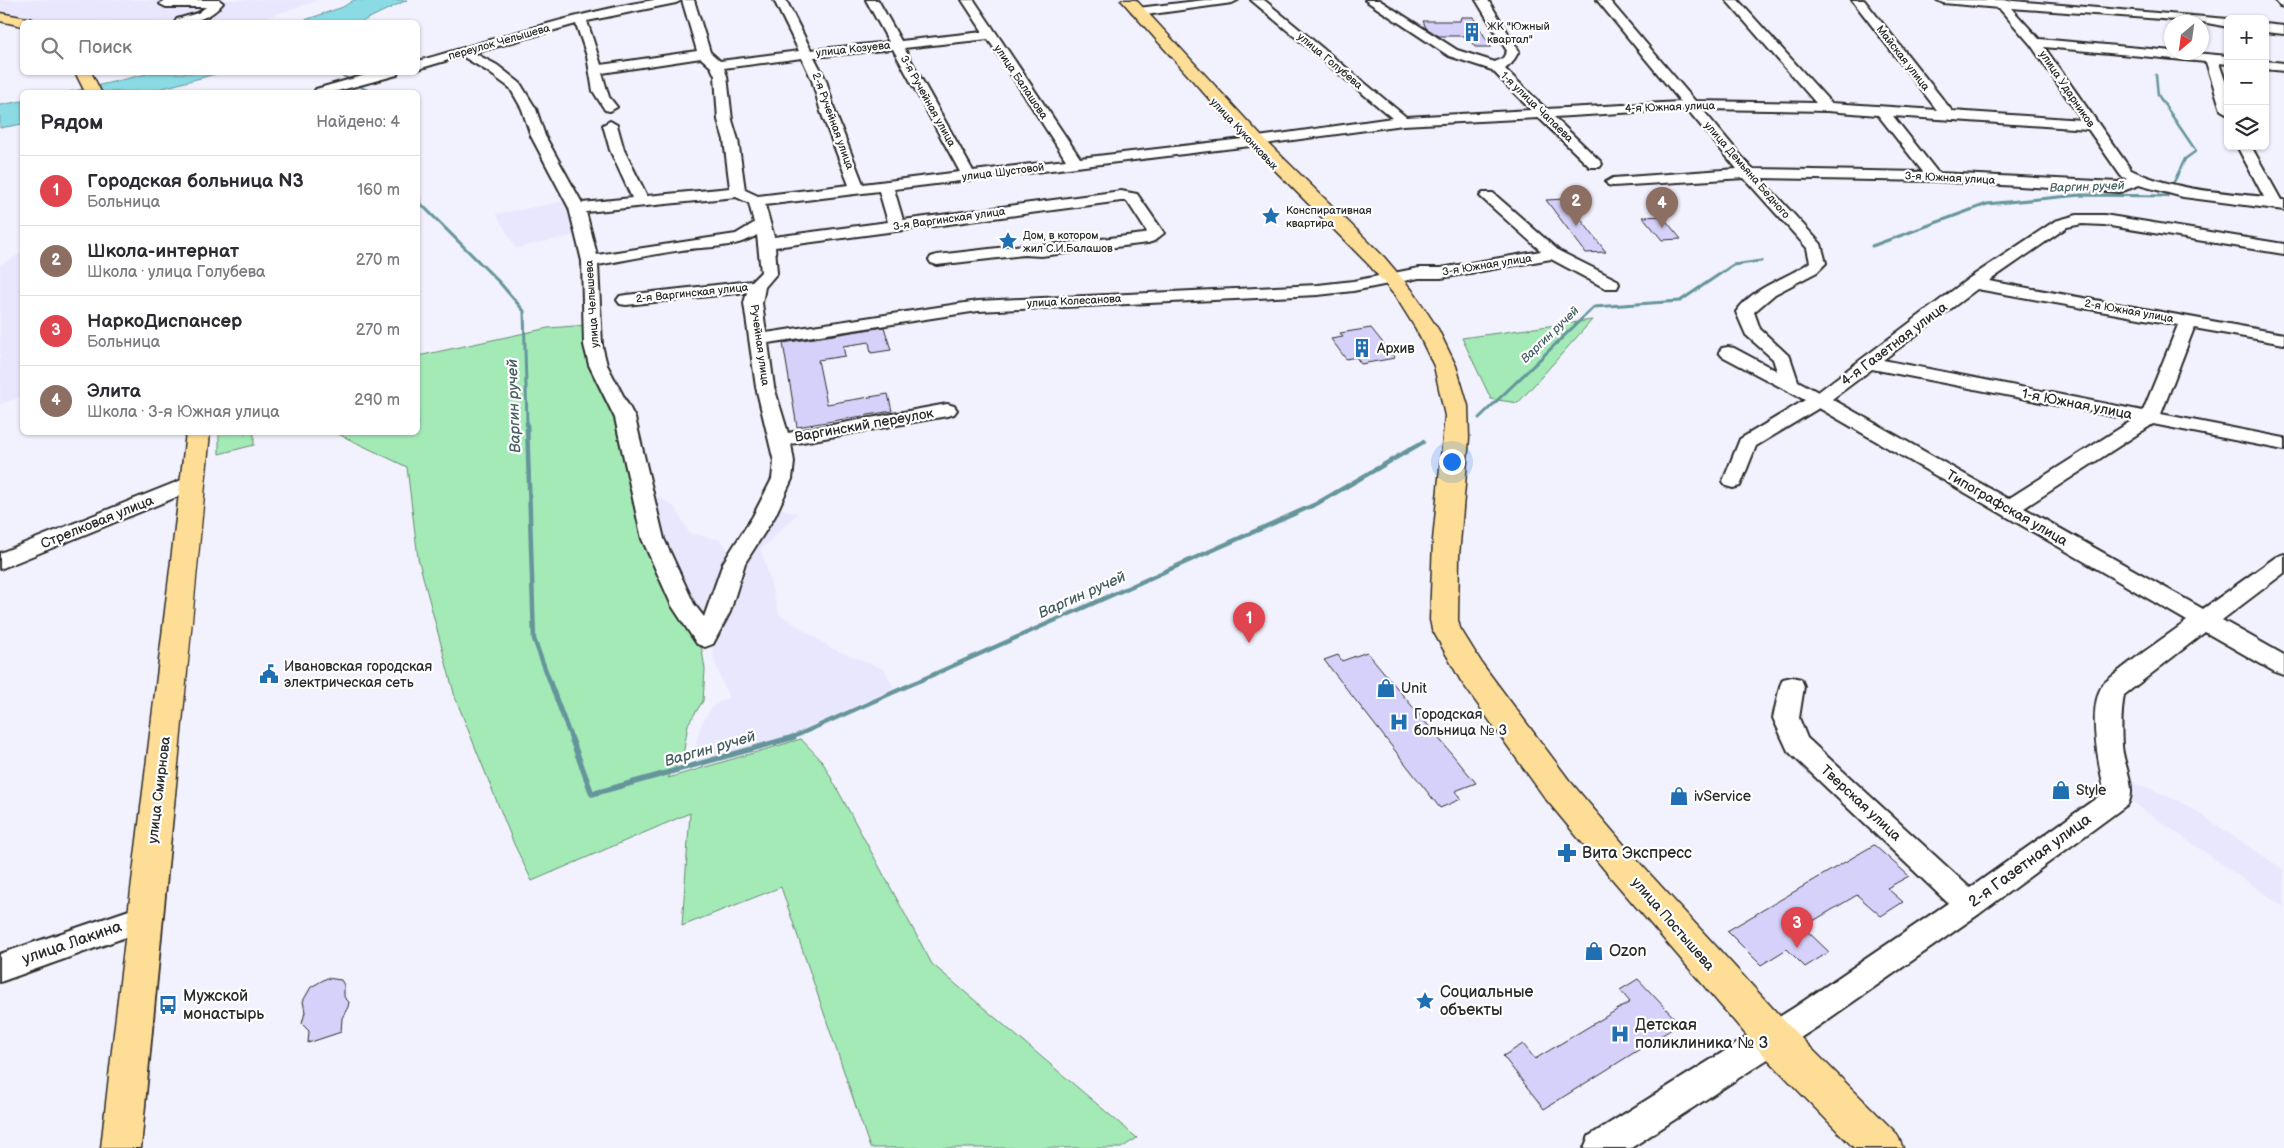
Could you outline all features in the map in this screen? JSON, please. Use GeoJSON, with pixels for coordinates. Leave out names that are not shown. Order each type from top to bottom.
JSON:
{"type":"FeatureCollection","features":[{"type":"Feature","properties":{"kind":"main road","name":"улица Куконковых"},"geometry":{"type":"LineString","coordinates":[[1131,6],[1253,142],[1374,259],[1418,312],[1434,339]]}},
{"type":"Feature","properties":{"kind":"main road"},"geometry":{"type":"LineString","coordinates":[[0,17],[20,21]]}},
{"type":"Feature","properties":{"kind":"main road","name":"улица Постышева"},"geometry":{"type":"LineString","coordinates":[[1434,339],[1448,373],[1456,407],[1457,428],[1444,547],[1446,629],[1472,673],[1557,789],[1625,870],[1774,1038],[1883,1148]]}},
{"type":"Feature","properties":{"kind":"main road","name":"улица Смирнова"},"geometry":{"type":"LineString","coordinates":[[121,1148],[144,918],[198,435]]}},
{"type":"Feature","properties":{"kind":"street"},"geometry":{"type":"LineString","coordinates":[[171,0],[166,4],[219,2]]}},
{"type":"Feature","properties":{"kind":"street","name":"переулок Челышева"},"geometry":{"type":"LineString","coordinates":[[420,64],[580,18],[625,8],[676,0]]}},
{"type":"Feature","properties":{"kind":"street"},"geometry":{"type":"LineString","coordinates":[[688,0],[704,54],[718,65],[721,76],[725,120],[731,140],[738,192]]}},
{"type":"Feature","properties":{"kind":"street","name":"2-я Ручейная улица"},"geometry":{"type":"LineString","coordinates":[[780,0],[807,54],[858,189]]}},
{"type":"Feature","properties":{"kind":"street","name":"3-я Ручейная улица"},"geometry":{"type":"LineString","coordinates":[[872,0],[969,176]]}},
{"type":"Feature","properties":{"kind":"street","name":"улица Балашова"},"geometry":{"type":"LineString","coordinates":[[968,0],[1076,163]]}},
{"type":"Feature","properties":{"kind":"street"},"geometry":{"type":"LineString","coordinates":[[1131,6],[1232,0]]}},
{"type":"Feature","properties":{"kind":"street","name":"улица Голубева"},"geometry":{"type":"LineString","coordinates":[[1257,0],[1403,121]]}},
{"type":"Feature","properties":{"kind":"street","name":"1-я улица Чапаева"},"geometry":{"type":"LineString","coordinates":[[1371,0],[1453,54],[1497,67],[1595,164]]}},
{"type":"Feature","properties":{"kind":"street"},"geometry":{"type":"LineString","coordinates":[[1482,0],[1513,51],[1508,60],[1497,67]]}},
{"type":"Feature","properties":{"kind":"street","name":"улица Демьяна Бедного"},"geometry":{"type":"LineString","coordinates":[[1603,0],[1748,173],[1815,247],[1818,263],[1814,268],[1777,286],[1754,301],[1745,312],[1751,330],[1779,353],[1787,368],[1788,384]]}},
{"type":"Feature","properties":{"kind":"street"},"geometry":{"type":"LineString","coordinates":[[1732,0],[1828,107]]}},
{"type":"Feature","properties":{"kind":"street","name":"Майская улица"},"geometry":{"type":"LineString","coordinates":[[1858,0],[1948,115]]}},
{"type":"Feature","properties":{"kind":"street"},"geometry":{"type":"LineString","coordinates":[[1943,0],[2173,15]]}},
{"type":"Feature","properties":{"kind":"street"},"geometry":{"type":"LineString","coordinates":[[2095,0],[2104,11]]}},
{"type":"Feature","properties":{"kind":"street"},"geometry":{"type":"LineString","coordinates":[[2281,0],[2284,4]]}},
{"type":"Feature","properties":{"kind":"street"},"geometry":{"type":"LineString","coordinates":[[188,20],[202,16],[219,2]]}},
{"type":"Feature","properties":{"kind":"street","name":"улица Ударников"},"geometry":{"type":"LineString","coordinates":[[1995,2],[2003,6],[2035,42],[2126,173],[2138,180]]}},
{"type":"Feature","properties":{"kind":"street"},"geometry":{"type":"LineString","coordinates":[[580,18],[604,102],[610,107]]}},
{"type":"Feature","properties":{"kind":"street"},"geometry":{"type":"LineString","coordinates":[[2209,20],[2224,22]]}},
{"type":"Feature","properties":{"kind":"street"},"geometry":{"type":"LineString","coordinates":[[2269,28],[2284,30]]}},
{"type":"Feature","properties":{"kind":"street","name":"улица Козуева"},"geometry":{"type":"LineString","coordinates":[[718,65],[990,35]]}},
{"type":"Feature","properties":{"kind":"street"},"geometry":{"type":"LineString","coordinates":[[2035,42],[2164,52]]}},
{"type":"Feature","properties":{"kind":"street","name":"улица Челышева"},"geometry":{"type":"LineString","coordinates":[[463,52],[492,68],[515,86],[529,109],[538,136],[577,208],[590,261],[593,345],[598,365],[625,418],[653,539],[684,606],[705,638]]}},
{"type":"Feature","properties":{"kind":"street"},"geometry":{"type":"LineString","coordinates":[[596,70],[704,54]]}},
{"type":"Feature","properties":{"kind":"street"},"geometry":{"type":"LineString","coordinates":[[2224,60],[2211,58],[2226,105]]}},
{"type":"Feature","properties":{"kind":"street"},"geometry":{"type":"LineString","coordinates":[[2269,65],[2284,67]]}},
{"type":"Feature","properties":{"kind":"street"},"geometry":{"type":"LineString","coordinates":[[328,90],[381,75]]}},
{"type":"Feature","properties":{"kind":"street","name":"4-я Южная улица"},"geometry":{"type":"LineString","coordinates":[[1253,142],[1403,121],[1543,112],[1691,106],[1828,107],[2091,125]]}},
{"type":"Feature","properties":{"kind":"street"},"geometry":{"type":"LineString","coordinates":[[1882,111],[1934,177]]}},
{"type":"Feature","properties":{"kind":"street"},"geometry":{"type":"LineString","coordinates":[[610,125],[617,150],[642,202]]}},
{"type":"Feature","properties":{"kind":"street","name":"улица Шустовой"},"geometry":{"type":"LineString","coordinates":[[756,201],[1253,142]]}},
{"type":"Feature","properties":{"kind":"street"},"geometry":{"type":"LineString","coordinates":[[2246,150],[2279,204]]}},
{"type":"Feature","properties":{"kind":"street","name":"3-я Южная улица"},"geometry":{"type":"LineString","coordinates":[[1613,182],[1748,173],[1934,177],[2120,188],[2138,180]]}},
{"type":"Feature","properties":{"kind":"street"},"geometry":{"type":"LineString","coordinates":[[2138,180],[2202,194],[2279,204]]}},
{"type":"Feature","properties":{"kind":"street"},"geometry":{"type":"LineString","coordinates":[[885,186],[897,227]]}},
{"type":"Feature","properties":{"kind":"street"},"geometry":{"type":"LineString","coordinates":[[577,208],[738,192],[756,201]]}},
{"type":"Feature","properties":{"kind":"street","name":"3-я Варгинская улица"},"geometry":{"type":"LineString","coordinates":[[767,243],[1121,196],[1132,198],[1156,233],[1148,238],[1041,251],[1024,250],[937,260]]}},
{"type":"Feature","properties":{"kind":"street"},"geometry":{"type":"LineString","coordinates":[[1488,196],[1526,228],[1552,254],[1611,284]]}},
{"type":"Feature","properties":{"kind":"street","name":"Ручейная улица"},"geometry":{"type":"LineString","coordinates":[[705,638],[718,612],[734,563],[764,516],[782,479],[784,462],[766,387],[753,303],[757,286],[769,273],[767,243],[756,201]]}},
{"type":"Feature","properties":{"kind":"street","name":"4-я Газетная улица"},"geometry":{"type":"LineString","coordinates":[[1733,481],[1747,443],[1819,400],[1974,283],[2061,224],[2072,219],[2104,220],[2284,249]]}},
{"type":"Feature","properties":{"kind":"street"},"geometry":{"type":"LineString","coordinates":[[590,261],[684,245],[726,241],[742,237],[762,225]]}},
{"type":"Feature","properties":{"kind":"street","name":"3-я Южная улица"},"geometry":{"type":"LineString","coordinates":[[1391,278],[1419,273],[1441,274],[1552,254]]}},
{"type":"Feature","properties":{"kind":"street","name":"улица Колесанова"},"geometry":{"type":"LineString","coordinates":[[759,339],[978,306],[1318,290],[1353,286],[1391,278]]}},
{"type":"Feature","properties":{"kind":"street","name":"2-я Южная улица"},"geometry":{"type":"LineString","coordinates":[[1974,283],[2284,339]]}},
{"type":"Feature","properties":{"kind":"street","name":"2-я Варгинская улица"},"geometry":{"type":"LineString","coordinates":[[626,300],[757,286]]}},
{"type":"Feature","properties":{"kind":"street"},"geometry":{"type":"LineString","coordinates":[[2008,508],[2150,418],[2188,322]]}},
{"type":"Feature","properties":{"kind":"street","name":"Типографская улица"},"geometry":{"type":"LineString","coordinates":[[1728,352],[1819,400],[2284,666]]}},
{"type":"Feature","properties":{"kind":"street","name":"1-я Южная улица"},"geometry":{"type":"LineString","coordinates":[[1870,363],[2284,444]]}},
{"type":"Feature","properties":{"kind":"street","name":"Варгинский переулок"},"geometry":{"type":"LineString","coordinates":[[780,440],[947,410]]}},
{"type":"Feature","properties":{"kind":"street","name":"Стрелковая улица"},"geometry":{"type":"LineString","coordinates":[[0,561],[194,482]]}},
{"type":"Feature","properties":{"kind":"street","name":"2-я Газетная улица"},"geometry":{"type":"LineString","coordinates":[[1601,1148],[1774,1038],[1969,905],[2120,796],[2109,749],[2108,716],[2112,691],[2204,620],[2284,562]]}},
{"type":"Feature","properties":{"kind":"street","name":"Тверская улица"},"geometry":{"type":"LineString","coordinates":[[1792,686],[1786,718],[1797,744],[1969,905]]}},
{"type":"Feature","properties":{"kind":"street","name":"улица Лакина"},"geometry":{"type":"LineString","coordinates":[[0,968],[144,918]]}},
{"type":"Feature","properties":{"kind":"shaded area"},"geometry":{"type":"Polygon","coordinates":[[[0,0],[318,0],[260,20],[35,20],[0,13],[0,0]]]}},
{"type":"Feature","properties":{"kind":"shaded area"},"geometry":{"type":"Polygon","coordinates":[[[567,201],[580,234],[516,248],[496,214],[567,201]]]}},
{"type":"Feature","properties":{"kind":"shaded area"},"geometry":{"type":"Polygon","coordinates":[[[20,254],[20,398],[0,404],[0,265],[20,254]]]}},
{"type":"Feature","properties":{"kind":"shaded area"},"geometry":{"type":"Polygon","coordinates":[[[659,497],[675,507],[689,533],[720,540],[731,553],[775,506],[797,514],[761,549],[779,614],[831,648],[884,669],[894,688],[792,735],[695,763],[696,742],[701,725],[712,707],[728,697],[716,666],[712,648],[712,632],[688,605],[647,506],[659,497]]]}},
{"type":"Feature","properties":{"kind":"shaded area"},"geometry":{"type":"Polygon","coordinates":[[[2126,781],[2149,788],[2188,806],[2284,870],[2284,907],[2118,792],[2126,781]]]}},
{"type":"Feature","properties":{"kind":"green space"},"geometry":{"type":"Polygon","coordinates":[[[1592,320],[1518,403],[1491,399],[1462,338],[1592,320]]]}},
{"type":"Feature","properties":{"kind":"green space"},"geometry":{"type":"Polygon","coordinates":[[[588,325],[600,379],[627,448],[631,494],[636,513],[699,632],[705,669],[703,701],[688,724],[683,756],[668,778],[801,739],[822,761],[932,964],[1137,1138],[1121,1148],[870,1148],[781,887],[682,926],[690,813],[532,881],[514,844],[455,697],[418,558],[407,467],[340,435],[420,435],[420,356],[548,328],[588,325]]]}},
{"type":"Feature","properties":{"kind":"green space"},"geometry":{"type":"Polygon","coordinates":[[[219,435],[254,435],[254,445],[219,454],[219,435]]]}},
{"type":"Feature","properties":{"kind":"water"},"geometry":{"type":"Polygon","coordinates":[[[354,0],[407,0],[365,20],[305,20],[343,7],[354,0]]]}},
{"type":"Feature","properties":{"kind":"water"},"geometry":{"type":"Polygon","coordinates":[[[142,75],[212,75],[155,90],[79,90],[142,75]]]}},
{"type":"Feature","properties":{"kind":"water"},"geometry":{"type":"Polygon","coordinates":[[[20,101],[20,124],[0,128],[0,105],[20,101]]]}},
{"type":"Feature","properties":{"kind":"building"},"geometry":{"type":"Polygon","coordinates":[[[1461,17],[1473,17],[1491,47],[1475,47],[1467,36],[1439,36],[1426,28],[1423,21],[1460,21],[1461,17]]]}},
{"type":"Feature","properties":{"kind":"building"},"geometry":{"type":"Polygon","coordinates":[[[1565,199],[1606,252],[1586,253],[1546,200],[1565,199]]]}},
{"type":"Feature","properties":{"kind":"building"},"geometry":{"type":"Polygon","coordinates":[[[1662,216],[1681,239],[1662,240],[1643,217],[1662,216]]]}},
{"type":"Feature","properties":{"kind":"building"},"geometry":{"type":"Polygon","coordinates":[[[884,327],[891,350],[871,353],[869,342],[843,346],[845,356],[818,360],[827,404],[888,394],[892,411],[797,427],[783,343],[884,327]]]}},
{"type":"Feature","properties":{"kind":"building","name":"Архив"},"geometry":{"type":"Polygon","coordinates":[[[1371,328],[1395,358],[1361,364],[1356,357],[1346,359],[1331,339],[1343,337],[1340,333],[1371,328]]]}},
{"type":"Feature","properties":{"kind":"building","name":"Городская больница № 3"},"geometry":{"type":"Polygon","coordinates":[[[1367,652],[1476,783],[1455,791],[1461,799],[1440,808],[1324,660],[1338,655],[1342,661],[1367,652]]]}},
{"type":"Feature","properties":{"kind":"building"},"geometry":{"type":"Polygon","coordinates":[[[1874,845],[1909,876],[1887,888],[1903,902],[1881,916],[1857,895],[1803,927],[1829,952],[1805,967],[1787,949],[1761,965],[1727,931],[1874,845]]]}},
{"type":"Feature","properties":{"kind":"building"},"geometry":{"type":"Polygon","coordinates":[[[327,978],[341,980],[344,985],[344,997],[349,1002],[342,1018],[341,1032],[308,1043],[309,1031],[302,1024],[305,1012],[303,1001],[311,987],[327,978]]]}},
{"type":"Feature","properties":{"kind":"building","name":"Детская поликлиника № 3"},"geometry":{"type":"Polygon","coordinates":[[[1638,979],[1680,1024],[1544,1109],[1503,1056],[1523,1044],[1535,1059],[1630,1002],[1620,990],[1638,979]]]}},
{"type":"Feature","properties":{"kind":"waterway","name":"Варгин ручей"},"geometry":{"type":"LineString","coordinates":[[342,75],[347,78]]}},
{"type":"Feature","properties":{"kind":"waterway","name":"Варгин ручей"},"geometry":{"type":"LineString","coordinates":[[2156,75],[2158,95],[2196,151],[2185,159],[2173,184]]}},
{"type":"Feature","properties":{"kind":"waterway","name":"Варгин ручей"},"geometry":{"type":"LineString","coordinates":[[359,86],[367,90]]}},
{"type":"Feature","properties":{"kind":"waterway","name":"Варгин ручей"},"geometry":{"type":"LineString","coordinates":[[1872,246],[1987,204],[2080,195],[2167,196],[2173,183]]}},
{"type":"Feature","properties":{"kind":"waterway","name":"Варгин ручей"},"geometry":{"type":"LineString","coordinates":[[420,203],[500,283],[524,311],[527,424]]}},
{"type":"Feature","properties":{"kind":"waterway","name":"Варгин ручей"},"geometry":{"type":"LineString","coordinates":[[1479,418],[1594,307],[1680,301],[1733,265],[1761,261]]}},
{"type":"Feature","properties":{"kind":"waterway","name":"Варгин ручей"},"geometry":{"type":"LineString","coordinates":[[527,423],[534,639],[571,738]]}},
{"type":"Feature","properties":{"kind":"waterway","name":"Варгин ручей"},"geometry":{"type":"LineString","coordinates":[[792,738],[1316,504],[1423,442]]}},
{"type":"Feature","properties":{"kind":"waterway","name":"Варгин ручей"},"geometry":{"type":"LineString","coordinates":[[571,737],[592,794],[792,738]]}},
{"type":"Feature","properties":{"kind":"place","name":"ЖК \"Южный квартал\""},"geometry":{"type":"Point","coordinates":[1472,32]}},
{"type":"Feature","properties":{"kind":"place","name":"Конспиративная квартира"},"geometry":{"type":"Point","coordinates":[1271,216]}},
{"type":"Feature","properties":{"kind":"place","name":"Школа-интернат"},"geometry":{"type":"Point","coordinates":[1576,226]}},
{"type":"Feature","properties":{"kind":"place","name":"Элита"},"geometry":{"type":"Point","coordinates":[1662,228]}},
{"type":"Feature","properties":{"kind":"place","name":"Дом, в котором жил С.И.Балашов"},"geometry":{"type":"Point","coordinates":[1008,241]}},
{"type":"Feature","properties":{"kind":"place","name":"Архив"},"geometry":{"type":"Point","coordinates":[1362,348]}},
{"type":"Feature","properties":{"kind":"place","name":"Городская больница N3"},"geometry":{"type":"Point","coordinates":[1249,643]}},
{"type":"Feature","properties":{"kind":"place","name":"Ивановская городская электрическая сеть"},"geometry":{"type":"Point","coordinates":[269,674]}},
{"type":"Feature","properties":{"kind":"place","name":"Unit"},"geometry":{"type":"Point","coordinates":[1386,688]}},
{"type":"Feature","properties":{"kind":"place","name":"Городская больница № 3"},"geometry":{"type":"Point","coordinates":[1399,722]}},
{"type":"Feature","properties":{"kind":"place","name":"Style"},"geometry":{"type":"Point","coordinates":[2061,790]}},
{"type":"Feature","properties":{"kind":"place","name":"ivService"},"geometry":{"type":"Point","coordinates":[1679,796]}},
{"type":"Feature","properties":{"kind":"place","name":"Вита Экспресс"},"geometry":{"type":"Point","coordinates":[1567,853]}},
{"type":"Feature","properties":{"kind":"place","name":"НаркоДиспансер"},"geometry":{"type":"Point","coordinates":[1797,948]}},
{"type":"Feature","properties":{"kind":"place","name":"Ozon"},"geometry":{"type":"Point","coordinates":[1594,951]}},
{"type":"Feature","properties":{"kind":"place","name":"Социальные объекты"},"geometry":{"type":"Point","coordinates":[1425,1001]}},
{"type":"Feature","properties":{"kind":"place","name":"Мужской монастырь"},"geometry":{"type":"Point","coordinates":[168,1005]}},
{"type":"Feature","properties":{"kind":"place","name":"Детская поликлиника № 3"},"geometry":{"type":"Point","coordinates":[1620,1034]}}]}
